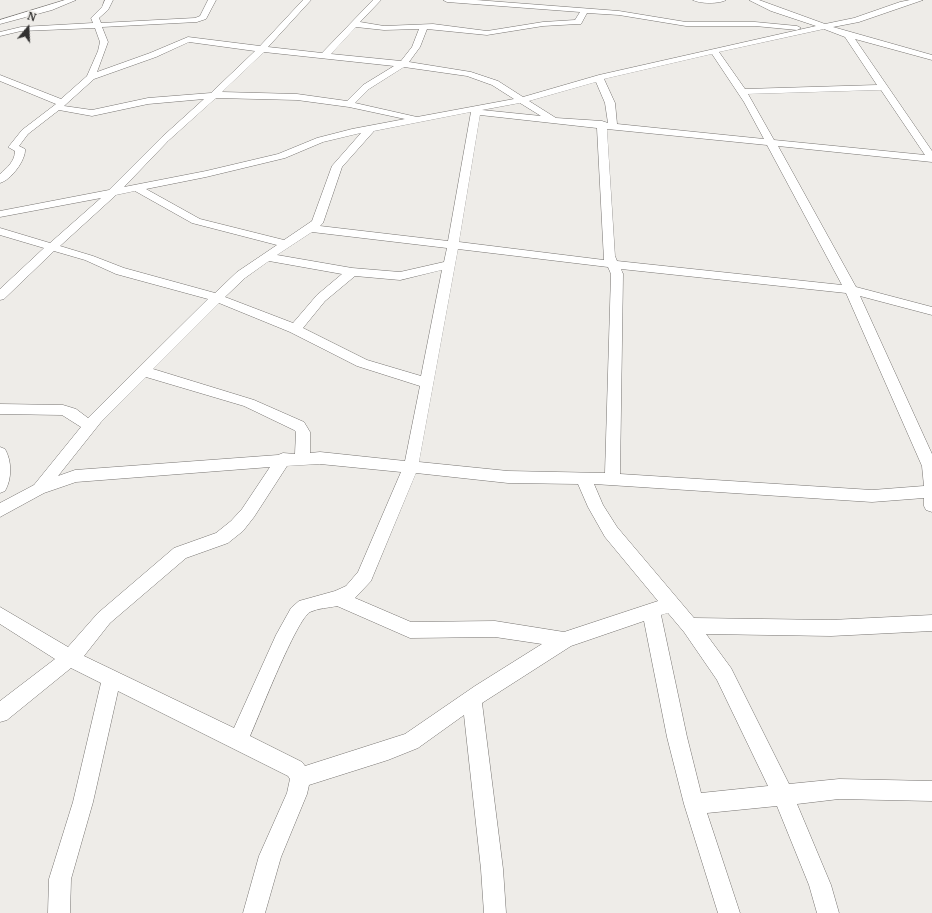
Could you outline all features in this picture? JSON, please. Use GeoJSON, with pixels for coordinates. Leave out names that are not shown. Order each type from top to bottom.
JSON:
{"type":"FeatureCollection","features":[{"type":"Feature","properties":{"kind":"street"},"geometry":{"type":"LineString","coordinates":[[0,22],[71,0]]}},
{"type":"Feature","properties":{"kind":"street"},"geometry":{"type":"LineString","coordinates":[[91,77],[102,51],[104,42],[97,24],[96,16],[105,8],[109,0]]}},
{"type":"Feature","properties":{"kind":"street"},"geometry":{"type":"LineString","coordinates":[[13,147],[25,132],[91,77],[153,55],[193,29],[212,0]]}},
{"type":"Feature","properties":{"kind":"street"},"geometry":{"type":"LineString","coordinates":[[0,296],[113,192],[165,139],[262,49],[286,25],[307,0]]}},
{"type":"Feature","properties":{"kind":"street"},"geometry":{"type":"LineString","coordinates":[[325,55],[377,0]]}},
{"type":"Feature","properties":{"kind":"street"},"geometry":{"type":"LineString","coordinates":[[447,0],[637,15],[686,24],[755,24],[810,30]]}},
{"type":"Feature","properties":{"kind":"street"},"geometry":{"type":"LineString","coordinates":[[569,9],[570,0]]}},
{"type":"Feature","properties":{"kind":"street"},"geometry":{"type":"LineString","coordinates":[[697,0],[722,0]]}},
{"type":"Feature","properties":{"kind":"street"},"geometry":{"type":"LineString","coordinates":[[753,0],[777,7],[824,27],[848,35],[932,58]]}},
{"type":"Feature","properties":{"kind":"street"},"geometry":{"type":"LineString","coordinates":[[0,214],[206,174],[281,156],[320,140],[371,128],[471,112],[522,100],[599,78],[856,20],[901,2],[919,0]]}},
{"type":"Feature","properties":{"kind":"street"},"geometry":{"type":"LineString","coordinates":[[354,24],[384,28],[424,26],[486,33],[544,24],[578,22],[584,11]]}},
{"type":"Feature","properties":{"kind":"street"},"geometry":{"type":"LineString","coordinates":[[0,34],[21,29],[97,24],[193,29],[262,49],[403,64],[446,70],[483,78],[495,83],[553,120]]}},
{"type":"Feature","properties":{"kind":"street"},"geometry":{"type":"LineString","coordinates":[[349,104],[366,87],[403,64],[416,47],[424,26]]}},
{"type":"Feature","properties":{"kind":"street"},"geometry":{"type":"LineString","coordinates":[[848,35],[882,87],[932,158]]}},
{"type":"Feature","properties":{"kind":"street"},"geometry":{"type":"LineString","coordinates":[[714,51],[743,92],[851,290],[930,466],[932,506]]}},
{"type":"Feature","properties":{"kind":"street"},"geometry":{"type":"LineString","coordinates":[[0,78],[59,105],[92,113],[148,101],[214,95],[297,97],[349,104],[420,119]]}},
{"type":"Feature","properties":{"kind":"street"},"geometry":{"type":"LineString","coordinates":[[599,78],[610,103],[607,125],[609,256],[618,274],[612,479]]}},
{"type":"Feature","properties":{"kind":"street"},"geometry":{"type":"LineString","coordinates":[[743,92],[882,87]]}},
{"type":"Feature","properties":{"kind":"street"},"geometry":{"type":"LineString","coordinates":[[471,112],[932,158]]}},
{"type":"Feature","properties":{"kind":"street"},"geometry":{"type":"LineString","coordinates":[[238,741],[282,641],[298,613],[305,606],[338,598],[352,591],[364,576],[411,467],[450,264],[471,112]]}},
{"type":"Feature","properties":{"kind":"street"},"geometry":{"type":"LineString","coordinates":[[39,489],[89,425],[217,298],[241,275],[310,228],[320,219],[337,166],[371,128]]}},
{"type":"Feature","properties":{"kind":"street"},"geometry":{"type":"LineString","coordinates":[[0,149],[13,147],[20,148],[21,154],[0,180]]}},
{"type":"Feature","properties":{"kind":"street"},"geometry":{"type":"LineString","coordinates":[[137,188],[196,221],[286,244]]}},
{"type":"Feature","properties":{"kind":"street"},"geometry":{"type":"LineString","coordinates":[[310,228],[851,290],[932,311]]}},
{"type":"Feature","properties":{"kind":"street"},"geometry":{"type":"LineString","coordinates":[[0,231],[53,246],[89,258],[120,271],[217,298],[295,329],[362,364],[427,383]]}},
{"type":"Feature","properties":{"kind":"street"},"geometry":{"type":"LineString","coordinates":[[267,258],[352,272],[407,275],[450,264]]}},
{"type":"Feature","properties":{"kind":"street"},"geometry":{"type":"LineString","coordinates":[[295,329],[321,298],[352,272]]}},
{"type":"Feature","properties":{"kind":"street"},"geometry":{"type":"LineString","coordinates":[[142,371],[250,403],[299,426],[303,432],[302,459]]}},
{"type":"Feature","properties":{"kind":"street"},"geometry":{"type":"LineString","coordinates":[[0,409],[63,410],[89,425]]}},
{"type":"Feature","properties":{"kind":"street"},"geometry":{"type":"LineString","coordinates":[[0,453],[3,468],[3,480],[0,487]]}},
{"type":"Feature","properties":{"kind":"street"},"geometry":{"type":"LineString","coordinates":[[0,511],[39,489],[75,476],[284,459],[320,458],[508,477],[612,479],[872,496],[911,494],[932,490]]}},
{"type":"Feature","properties":{"kind":"street"},"geometry":{"type":"LineString","coordinates":[[0,712],[70,658],[104,618],[180,553],[222,538],[237,526],[248,513],[284,459]]}},
{"type":"Feature","properties":{"kind":"street"},"geometry":{"type":"LineString","coordinates":[[583,478],[596,507],[612,532],[690,626],[724,674],[782,794],[820,885],[828,913]]}},
{"type":"Feature","properties":{"kind":"street"},"geometry":{"type":"LineString","coordinates":[[338,598],[410,630],[423,632],[495,629],[564,640]]}},
{"type":"Feature","properties":{"kind":"street"},"geometry":{"type":"LineString","coordinates":[[300,778],[388,750],[411,741],[564,640],[672,604]]}},
{"type":"Feature","properties":{"kind":"street"},"geometry":{"type":"LineString","coordinates":[[651,612],[667,698],[694,804],[728,913]]}},
{"type":"Feature","properties":{"kind":"street"},"geometry":{"type":"LineString","coordinates":[[0,615],[70,658],[295,769],[300,778],[297,794],[270,856],[254,913]]}},
{"type":"Feature","properties":{"kind":"street"},"geometry":{"type":"LineString","coordinates":[[690,626],[831,628],[932,623]]}},
{"type":"Feature","properties":{"kind":"street"},"geometry":{"type":"LineString","coordinates":[[60,913],[60,879],[83,802],[111,678]]}},
{"type":"Feature","properties":{"kind":"street"},"geometry":{"type":"LineString","coordinates":[[472,700],[492,869],[495,913]]}},
{"type":"Feature","properties":{"kind":"street"},"geometry":{"type":"LineString","coordinates":[[694,804],[839,789],[932,791]]}}]}
